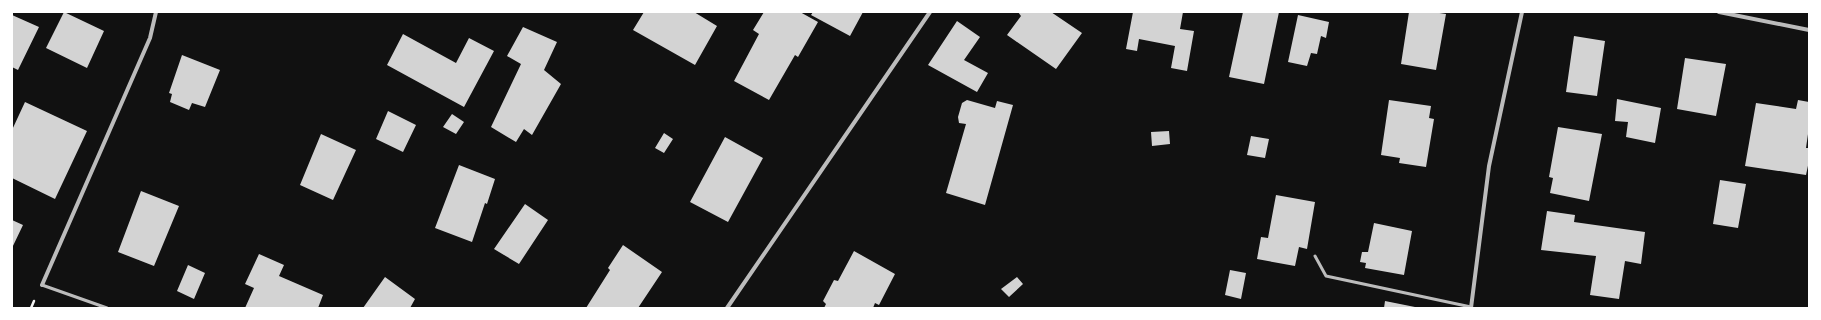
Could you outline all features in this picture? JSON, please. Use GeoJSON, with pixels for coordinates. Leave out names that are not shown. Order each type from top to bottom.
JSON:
{"type":"FeatureCollection","features":[{"type":"Feature","properties":{"kind":"street"},"geometry":{"type":"LineString","coordinates":[[42,284],[150,38],[156,12]]}},
{"type":"Feature","properties":{"kind":"street"},"geometry":{"type":"LineString","coordinates":[[727,308],[930,12]]}},
{"type":"Feature","properties":{"kind":"street"},"geometry":{"type":"LineString","coordinates":[[1471,307],[1488,166],[1522,12]]}},
{"type":"Feature","properties":{"kind":"street"},"geometry":{"type":"LineString","coordinates":[[1719,12],[1809,30]]}},
{"type":"Feature","properties":{"kind":"lane"},"geometry":{"type":"LineString","coordinates":[[1315,256],[1326,276],[1471,307]]}},
{"type":"Feature","properties":{"kind":"lane"},"geometry":{"type":"LineString","coordinates":[[42,284],[108,308]]}},
{"type":"Feature","properties":{"kind":"building"},"geometry":{"type":"Polygon","coordinates":[[[64,12],[104,31],[87,68],[46,48],[64,12]]]}},
{"type":"Feature","properties":{"kind":"building"},"geometry":{"type":"Polygon","coordinates":[[[644,12],[694,12],[717,26],[695,65],[633,30],[644,12]]]}},
{"type":"Feature","properties":{"kind":"building"},"geometry":{"type":"Polygon","coordinates":[[[764,12],[800,12],[818,22],[798,57],[795,55],[769,100],[734,81],[759,34],[753,30],[764,12]]]}},
{"type":"Feature","properties":{"kind":"building"},"geometry":{"type":"Polygon","coordinates":[[[813,12],[863,12],[850,36],[811,15],[813,12]]]}},
{"type":"Feature","properties":{"kind":"building"},"geometry":{"type":"Polygon","coordinates":[[[1018,12],[1051,12],[1082,33],[1056,69],[1007,35],[1021,16],[1018,12]]]}},
{"type":"Feature","properties":{"kind":"building"},"geometry":{"type":"Polygon","coordinates":[[[1133,12],[1183,12],[1180,29],[1194,31],[1187,71],[1171,68],[1175,46],[1139,39],[1137,51],[1126,49],[1133,12]]]}},
{"type":"Feature","properties":{"kind":"building"},"geometry":{"type":"Polygon","coordinates":[[[1243,12],[1279,12],[1264,84],[1229,77],[1243,12]]]}},
{"type":"Feature","properties":{"kind":"building"},"geometry":{"type":"Polygon","coordinates":[[[1409,12],[1433,12],[1446,14],[1436,70],[1401,64],[1409,12]]]}},
{"type":"Feature","properties":{"kind":"building"},"geometry":{"type":"Polygon","coordinates":[[[12,15],[39,27],[18,70],[12,67],[12,15]]]}},
{"type":"Feature","properties":{"kind":"building"},"geometry":{"type":"Polygon","coordinates":[[[1298,15],[1329,22],[1326,38],[1321,36],[1317,54],[1311,53],[1307,66],[1288,62],[1298,15]]]}},
{"type":"Feature","properties":{"kind":"building"},"geometry":{"type":"Polygon","coordinates":[[[957,21],[980,37],[964,60],[988,73],[977,92],[928,65],[957,21]]]}},
{"type":"Feature","properties":{"kind":"building"},"geometry":{"type":"Polygon","coordinates":[[[523,27],[557,42],[544,70],[561,84],[532,135],[524,129],[516,142],[491,127],[521,64],[507,56],[523,27]]]}},
{"type":"Feature","properties":{"kind":"building"},"geometry":{"type":"Polygon","coordinates":[[[403,34],[456,63],[469,38],[494,51],[464,107],[387,65],[403,34]]]}},
{"type":"Feature","properties":{"kind":"building"},"geometry":{"type":"Polygon","coordinates":[[[1574,36],[1605,41],[1597,96],[1566,92],[1574,36]]]}},
{"type":"Feature","properties":{"kind":"building"},"geometry":{"type":"Polygon","coordinates":[[[182,55],[220,70],[205,107],[192,103],[189,110],[170,102],[172,94],[169,93],[182,55]]]}},
{"type":"Feature","properties":{"kind":"building"},"geometry":{"type":"Polygon","coordinates":[[[1685,58],[1726,64],[1716,116],[1677,109],[1685,58]]]}},
{"type":"Feature","properties":{"kind":"building"},"geometry":{"type":"Polygon","coordinates":[[[1617,99],[1661,108],[1655,143],[1626,137],[1628,122],[1615,121],[1617,99]]]}},
{"type":"Feature","properties":{"kind":"building"},"geometry":{"type":"Polygon","coordinates":[[[967,100],[995,108],[997,101],[1013,105],[985,205],[946,193],[966,124],[959,123],[958,117],[962,103],[967,100]]]}},
{"type":"Feature","properties":{"kind":"building"},"geometry":{"type":"Polygon","coordinates":[[[1389,100],[1431,106],[1429,118],[1434,119],[1426,167],[1399,163],[1400,158],[1381,155],[1389,100]]]}},
{"type":"Feature","properties":{"kind":"building"},"geometry":{"type":"Polygon","coordinates":[[[1798,100],[1809,102],[1809,127],[1806,148],[1809,148],[1809,161],[1806,175],[1745,166],[1756,103],[1796,109],[1798,100]]]}},
{"type":"Feature","properties":{"kind":"building"},"geometry":{"type":"Polygon","coordinates":[[[25,102],[87,131],[55,199],[12,178],[12,130],[25,102]]]}},
{"type":"Feature","properties":{"kind":"building"},"geometry":{"type":"Polygon","coordinates":[[[388,111],[416,125],[403,152],[376,139],[388,111]]]}},
{"type":"Feature","properties":{"kind":"building"},"geometry":{"type":"Polygon","coordinates":[[[452,114],[464,122],[456,134],[443,127],[452,114]]]}},
{"type":"Feature","properties":{"kind":"building"},"geometry":{"type":"Polygon","coordinates":[[[1558,127],[1602,134],[1589,201],[1550,193],[1553,178],[1549,177],[1558,127]]]}},
{"type":"Feature","properties":{"kind":"building"},"geometry":{"type":"Polygon","coordinates":[[[1169,131],[1170,144],[1152,146],[1151,132],[1169,131]]]}},
{"type":"Feature","properties":{"kind":"building"},"geometry":{"type":"Polygon","coordinates":[[[664,133],[673,139],[664,153],[655,148],[664,133]]]}},
{"type":"Feature","properties":{"kind":"building"},"geometry":{"type":"Polygon","coordinates":[[[321,134],[356,150],[333,200],[300,185],[321,134]]]}},
{"type":"Feature","properties":{"kind":"building"},"geometry":{"type":"Polygon","coordinates":[[[1251,136],[1269,139],[1265,158],[1247,155],[1251,136]]]}},
{"type":"Feature","properties":{"kind":"building"},"geometry":{"type":"Polygon","coordinates":[[[725,137],[763,158],[728,222],[690,202],[725,137]]]}},
{"type":"Feature","properties":{"kind":"building"},"geometry":{"type":"Polygon","coordinates":[[[459,165],[495,179],[472,242],[435,228],[459,165]]]}},
{"type":"Feature","properties":{"kind":"building"},"geometry":{"type":"Polygon","coordinates":[[[1720,180],[1746,184],[1738,228],[1713,224],[1720,180]]]}},
{"type":"Feature","properties":{"kind":"building"},"geometry":{"type":"Polygon","coordinates":[[[141,191],[179,206],[154,266],[118,252],[141,191]]]}},
{"type":"Feature","properties":{"kind":"building"},"geometry":{"type":"Polygon","coordinates":[[[1276,195],[1315,202],[1307,249],[1299,247],[1295,266],[1257,259],[1261,237],[1268,238],[1276,195]]]}},
{"type":"Feature","properties":{"kind":"building"},"geometry":{"type":"Polygon","coordinates":[[[525,204],[548,220],[519,264],[494,249],[525,204]]]}},
{"type":"Feature","properties":{"kind":"building"},"geometry":{"type":"Polygon","coordinates":[[[1547,211],[1575,215],[1574,222],[1645,232],[1641,264],[1625,261],[1619,299],[1590,295],[1596,256],[1541,250],[1547,211]]]}},
{"type":"Feature","properties":{"kind":"building"},"geometry":{"type":"Polygon","coordinates":[[[12,220],[23,225],[12,248],[12,220]]]}},
{"type":"Feature","properties":{"kind":"building"},"geometry":{"type":"Polygon","coordinates":[[[1374,223],[1412,231],[1404,275],[1365,268],[1366,263],[1360,262],[1362,252],[1368,252],[1374,223]]]}},
{"type":"Feature","properties":{"kind":"building"},"geometry":{"type":"Polygon","coordinates":[[[623,245],[662,272],[638,308],[586,308],[610,270],[608,268],[623,245]]]}},
{"type":"Feature","properties":{"kind":"building"},"geometry":{"type":"Polygon","coordinates":[[[854,251],[895,274],[879,305],[875,303],[873,308],[824,308],[826,304],[823,301],[834,280],[838,281],[854,251]]]}},
{"type":"Feature","properties":{"kind":"building"},"geometry":{"type":"Polygon","coordinates":[[[259,254],[284,265],[279,276],[323,295],[318,308],[245,308],[254,288],[245,284],[259,254]]]}},
{"type":"Feature","properties":{"kind":"building"},"geometry":{"type":"Polygon","coordinates":[[[188,265],[205,273],[194,299],[177,291],[188,265]]]}},
{"type":"Feature","properties":{"kind":"building"},"geometry":{"type":"Polygon","coordinates":[[[1230,270],[1246,273],[1241,299],[1225,295],[1230,270]]]}},
{"type":"Feature","properties":{"kind":"building"},"geometry":{"type":"Polygon","coordinates":[[[385,277],[415,299],[410,308],[363,308],[385,277]]]}},
{"type":"Feature","properties":{"kind":"building"},"geometry":{"type":"Polygon","coordinates":[[[1017,277],[1023,284],[1009,297],[1001,289],[1017,277]]]}},
{"type":"Feature","properties":{"kind":"building"},"geometry":{"type":"Polygon","coordinates":[[[1385,301],[1415,307],[1415,308],[1384,308],[1385,301]]]}}]}
